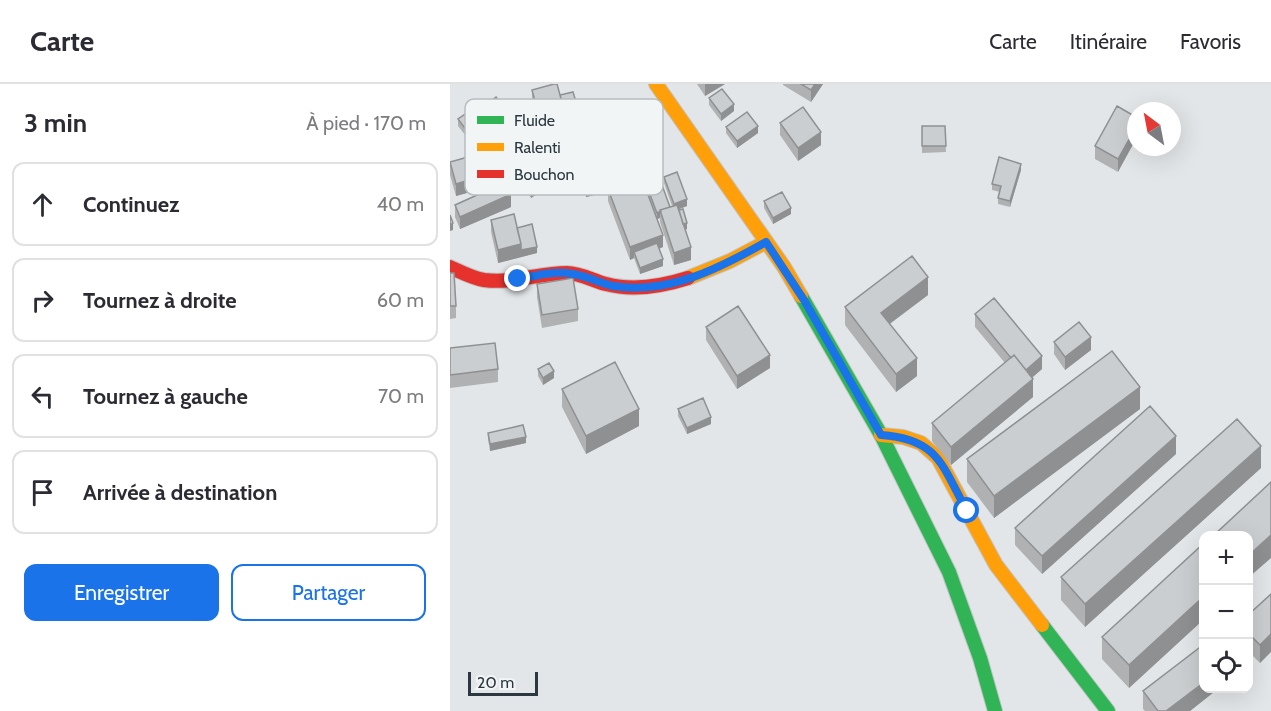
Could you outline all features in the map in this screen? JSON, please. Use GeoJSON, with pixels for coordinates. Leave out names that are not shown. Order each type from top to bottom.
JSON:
{"type":"FeatureCollection","features":[{"type":"Feature","properties":{"kind":"street"},"geometry":{"type":"LineString","coordinates":[[656,84],[809,308],[881,435],[949,572],[980,658],[995,711]]}},
{"type":"Feature","properties":{"kind":"street"},"geometry":{"type":"LineString","coordinates":[[450,267],[472,278],[501,281],[550,273],[571,273],[612,286],[649,287],[682,281],[719,268],[766,242]]}},
{"type":"Feature","properties":{"kind":"street"},"geometry":{"type":"LineString","coordinates":[[881,435],[903,437],[921,443],[938,458],[996,565],[1108,711]]}},
{"type":"Feature","properties":{"kind":"building"},"geometry":{"type":"Polygon","coordinates":[[[557,84],[561,99],[534,99],[532,90],[557,84]]]}},
{"type":"Feature","properties":{"kind":"building"},"geometry":{"type":"Polygon","coordinates":[[[801,84],[815,84],[811,90],[801,84]]]}},
{"type":"Feature","properties":{"kind":"building"},"geometry":{"type":"Polygon","coordinates":[[[722,89],[734,104],[721,114],[709,98],[722,89]]]}},
{"type":"Feature","properties":{"kind":"building"},"geometry":{"type":"Polygon","coordinates":[[[573,92],[575,99],[561,99],[560,95],[573,92]]]}},
{"type":"Feature","properties":{"kind":"building"},"geometry":{"type":"Polygon","coordinates":[[[1117,106],[1127,112],[1127,143],[1118,159],[1095,146],[1117,106]]]}},
{"type":"Feature","properties":{"kind":"building"},"geometry":{"type":"Polygon","coordinates":[[[803,107],[821,132],[798,148],[780,123],[803,107]]]}},
{"type":"Feature","properties":{"kind":"building"},"geometry":{"type":"Polygon","coordinates":[[[747,112],[758,126],[737,141],[726,127],[747,112]]]}},
{"type":"Feature","properties":{"kind":"building"},"geometry":{"type":"Polygon","coordinates":[[[465,114],[465,128],[458,119],[465,114]]]}},
{"type":"Feature","properties":{"kind":"building"},"geometry":{"type":"Polygon","coordinates":[[[922,126],[945,126],[946,146],[922,146],[922,126]]]}},
{"type":"Feature","properties":{"kind":"building"},"geometry":{"type":"Polygon","coordinates":[[[999,157],[1021,164],[1010,201],[998,198],[1001,186],[992,184],[999,157]]]}},
{"type":"Feature","properties":{"kind":"building"},"geometry":{"type":"Polygon","coordinates":[[[465,158],[465,181],[456,184],[450,162],[465,158]]]}},
{"type":"Feature","properties":{"kind":"building"},"geometry":{"type":"Polygon","coordinates":[[[677,172],[687,199],[674,204],[664,177],[677,172]]]}},
{"type":"Feature","properties":{"kind":"building"},"geometry":{"type":"Polygon","coordinates":[[[663,188],[670,207],[657,213],[650,195],[663,195],[663,188]]]}},
{"type":"Feature","properties":{"kind":"building"},"geometry":{"type":"Polygon","coordinates":[[[782,192],[791,208],[773,218],[764,201],[782,192]]]}},
{"type":"Feature","properties":{"kind":"building"},"geometry":{"type":"Polygon","coordinates":[[[477,195],[509,195],[460,217],[455,205],[477,195]]]}},
{"type":"Feature","properties":{"kind":"building"},"geometry":{"type":"Polygon","coordinates":[[[610,195],[648,195],[663,235],[630,247],[610,195]]]}},
{"type":"Feature","properties":{"kind":"building"},"geometry":{"type":"Polygon","coordinates":[[[677,205],[691,247],[674,253],[660,210],[677,205]]]}},
{"type":"Feature","properties":{"kind":"building"},"geometry":{"type":"Polygon","coordinates":[[[683,209],[687,223],[683,224],[679,210],[683,209]]]}},
{"type":"Feature","properties":{"kind":"building"},"geometry":{"type":"Polygon","coordinates":[[[514,214],[521,244],[498,250],[491,220],[514,214]]]}},
{"type":"Feature","properties":{"kind":"building"},"geometry":{"type":"Polygon","coordinates":[[[532,224],[537,247],[521,250],[517,228],[532,224]]]}},
{"type":"Feature","properties":{"kind":"building"},"geometry":{"type":"Polygon","coordinates":[[[657,243],[663,259],[640,268],[634,252],[657,243]]]}},
{"type":"Feature","properties":{"kind":"building"},"geometry":{"type":"Polygon","coordinates":[[[912,256],[928,277],[881,313],[917,358],[896,374],[845,307],[912,256]]]}},
{"type":"Feature","properties":{"kind":"building"},"geometry":{"type":"Polygon","coordinates":[[[450,273],[454,273],[456,306],[450,306],[450,273]]]}},
{"type":"Feature","properties":{"kind":"building"},"geometry":{"type":"Polygon","coordinates":[[[573,278],[578,309],[542,315],[537,284],[573,278]]]}},
{"type":"Feature","properties":{"kind":"building"},"geometry":{"type":"Polygon","coordinates":[[[994,298],[1042,356],[1026,370],[1014,355],[1011,358],[975,314],[994,298]]]}},
{"type":"Feature","properties":{"kind":"building"},"geometry":{"type":"Polygon","coordinates":[[[738,306],[770,355],[737,376],[706,327],[738,306]]]}},
{"type":"Feature","properties":{"kind":"building"},"geometry":{"type":"Polygon","coordinates":[[[1079,322],[1091,337],[1065,357],[1054,342],[1079,322]]]}},
{"type":"Feature","properties":{"kind":"building"},"geometry":{"type":"Polygon","coordinates":[[[495,343],[498,369],[450,375],[450,348],[495,343]]]}},
{"type":"Feature","properties":{"kind":"building"},"geometry":{"type":"Polygon","coordinates":[[[1112,351],[1140,387],[994,496],[967,459],[1112,351]]]}},
{"type":"Feature","properties":{"kind":"building"},"geometry":{"type":"Polygon","coordinates":[[[1014,355],[1033,379],[951,447],[932,423],[1014,355]]]}},
{"type":"Feature","properties":{"kind":"building"},"geometry":{"type":"Polygon","coordinates":[[[615,362],[639,409],[586,436],[562,389],[615,362]]]}},
{"type":"Feature","properties":{"kind":"building"},"geometry":{"type":"Polygon","coordinates":[[[549,363],[554,371],[543,378],[538,369],[549,363]]]}},
{"type":"Feature","properties":{"kind":"building"},"geometry":{"type":"Polygon","coordinates":[[[703,398],[711,417],[687,428],[678,409],[703,398]]]}},
{"type":"Feature","properties":{"kind":"building"},"geometry":{"type":"Polygon","coordinates":[[[1150,406],[1176,436],[1042,556],[1015,528],[1150,406]]]}},
{"type":"Feature","properties":{"kind":"building"},"geometry":{"type":"Polygon","coordinates":[[[1237,419],[1261,446],[1085,604],[1061,577],[1237,419]]]}},
{"type":"Feature","properties":{"kind":"building"},"geometry":{"type":"Polygon","coordinates":[[[523,425],[526,437],[490,444],[488,433],[523,425]]]}},
{"type":"Feature","properties":{"kind":"building"},"geometry":{"type":"Polygon","coordinates":[[[1271,482],[1271,535],[1253,551],[1253,531],[1218,531],[1271,482]]]}},
{"type":"Feature","properties":{"kind":"building"},"geometry":{"type":"Polygon","coordinates":[[[1199,548],[1199,601],[1129,665],[1102,637],[1199,548]]]}},
{"type":"Feature","properties":{"kind":"building"},"geometry":{"type":"Polygon","coordinates":[[[1271,594],[1271,634],[1260,645],[1253,638],[1253,610],[1271,594]]]}},
{"type":"Feature","properties":{"kind":"building"},"geometry":{"type":"Polygon","coordinates":[[[1199,648],[1199,686],[1166,711],[1158,711],[1143,691],[1199,648]]]}},
{"type":"Feature","properties":{"kind":"traffic: fast"},"geometry":{"type":"LineString","coordinates":[[801,296],[881,435],[949,572],[980,658],[995,711]]}},
{"type":"Feature","properties":{"kind":"traffic: fast"},"geometry":{"type":"LineString","coordinates":[[1042,625],[1108,711]]}},
{"type":"Feature","properties":{"kind":"traffic: slow"},"geometry":{"type":"LineString","coordinates":[[656,84],[784,267],[801,296]]}},
{"type":"Feature","properties":{"kind":"traffic: slow"},"geometry":{"type":"LineString","coordinates":[[688,278],[730,261],[766,242]]}},
{"type":"Feature","properties":{"kind":"traffic: slow"},"geometry":{"type":"LineString","coordinates":[[881,435],[903,437],[921,443],[938,458],[996,565],[1042,625]]}},
{"type":"Feature","properties":{"kind":"traffic: jam"},"geometry":{"type":"LineString","coordinates":[[450,267],[471,276],[494,281],[567,273],[606,284],[637,287],[688,278]]}},
{"type":"Feature","properties":{"kind":"route"},"geometry":{"type":"LineString","coordinates":[[518,279],[550,273],[571,273],[612,286],[649,287],[682,281],[719,268],[766,242],[804,300],[881,435],[903,437],[921,443],[938,458],[967,511]]}}]}
